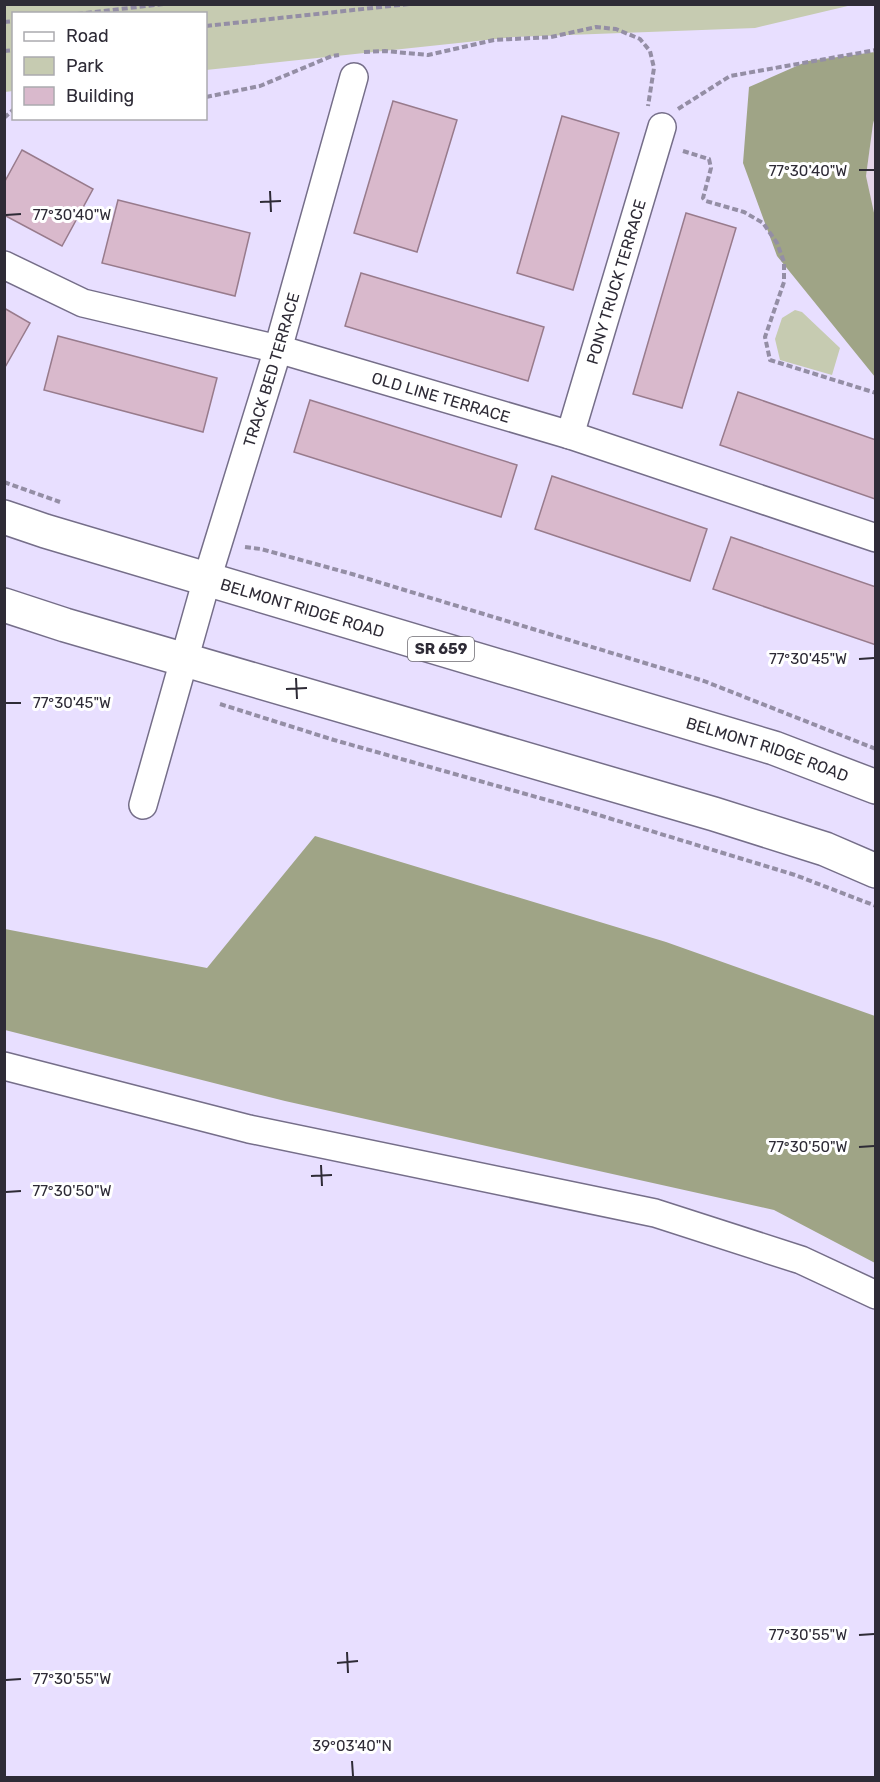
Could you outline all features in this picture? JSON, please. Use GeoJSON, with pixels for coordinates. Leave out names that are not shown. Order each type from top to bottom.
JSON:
{"type":"FeatureCollection","features":[{"type":"Feature","properties":{"kind":"main road","name":"BELMONT RIDGE ROAD"},"geometry":{"type":"LineString","coordinates":[[4,518],[774,748],[876,787]]}},
{"type":"Feature","properties":{"kind":"main road"},"geometry":{"type":"LineString","coordinates":[[4,605],[65,626],[180,675],[714,814],[825,849],[876,871]]}},
{"type":"Feature","properties":{"kind":"street","name":"TRACK BED TERRACE"},"geometry":{"type":"LineString","coordinates":[[143,805],[207,579],[278,349],[353,61]]}},
{"type":"Feature","properties":{"kind":"street","name":"PONY TRUCK TERRACE"},"geometry":{"type":"LineString","coordinates":[[570,435],[664,118]]}},
{"type":"Feature","properties":{"kind":"street","name":"OLD LINE TERRACE"},"geometry":{"type":"LineString","coordinates":[[4,265],[83,303],[278,349],[570,435],[876,538]]}},
{"type":"Feature","properties":{"kind":"street"},"geometry":{"type":"LineString","coordinates":[[4,1066],[249,1129],[655,1213],[801,1260],[876,1295]]}},
{"type":"Feature","properties":{"kind":"path"},"geometry":{"type":"LineString","coordinates":[[94,12],[164,4]]}},
{"type":"Feature","properties":{"kind":"path"},"geometry":{"type":"LineString","coordinates":[[207,26],[410,4]]}},
{"type":"Feature","properties":{"kind":"path"},"geometry":{"type":"LineString","coordinates":[[207,97],[260,86],[332,56],[353,61],[385,51],[429,55],[494,40],[551,37],[596,27],[616,29],[640,39],[650,51],[654,68],[648,107],[664,118],[730,76],[876,50]]}},
{"type":"Feature","properties":{"kind":"path"},"geometry":{"type":"LineString","coordinates":[[677,150],[710,159],[711,168],[703,198],[706,201],[744,212],[763,223],[777,243],[784,262],[784,282],[765,337],[770,360],[876,393]]}},
{"type":"Feature","properties":{"kind":"path"},"geometry":{"type":"LineString","coordinates":[[4,482],[66,504]]}},
{"type":"Feature","properties":{"kind":"path"},"geometry":{"type":"LineString","coordinates":[[218,544],[261,549],[352,573],[704,681],[876,749]]}},
{"type":"Feature","properties":{"kind":"path"},"geometry":{"type":"LineString","coordinates":[[180,675],[334,740],[579,809],[795,875],[876,906]]}},
{"type":"Feature","properties":{"kind":"shaded area"},"geometry":{"type":"Polygon","coordinates":[[[875,117],[875,222],[866,176],[875,117]]]}},
{"type":"Feature","properties":{"kind":"green space"},"geometry":{"type":"Polygon","coordinates":[[[5,4],[852,5],[755,28],[515,37],[207,70],[207,12],[12,12],[12,91],[5,92],[5,4]]]}},
{"type":"Feature","properties":{"kind":"green space"},"geometry":{"type":"Polygon","coordinates":[[[875,52],[875,117],[866,176],[876,222],[875,377],[777,256],[743,163],[749,87],[808,61],[875,52]]]}},
{"type":"Feature","properties":{"kind":"green space"},"geometry":{"type":"Polygon","coordinates":[[[795,310],[802,312],[840,348],[832,375],[780,360],[775,339],[782,318],[795,310]]]}},
{"type":"Feature","properties":{"kind":"green space"},"geometry":{"type":"Polygon","coordinates":[[[315,836],[666,942],[875,1016],[875,1263],[774,1210],[285,1101],[5,1030],[5,929],[207,968],[315,836]]]}},
{"type":"Feature","properties":{"kind":"building"},"geometry":{"type":"Polygon","coordinates":[[[393,101],[457,120],[417,252],[354,233],[393,101]]]}},
{"type":"Feature","properties":{"kind":"building"},"geometry":{"type":"Polygon","coordinates":[[[562,116],[619,133],[573,290],[517,273],[562,116]]]}},
{"type":"Feature","properties":{"kind":"building"},"geometry":{"type":"Polygon","coordinates":[[[22,150],[93,189],[62,246],[4,215],[4,183],[22,150]]]}},
{"type":"Feature","properties":{"kind":"building"},"geometry":{"type":"Polygon","coordinates":[[[118,200],[250,233],[235,296],[102,263],[118,200]]]}},
{"type":"Feature","properties":{"kind":"building"},"geometry":{"type":"Polygon","coordinates":[[[686,213],[736,228],[682,408],[633,394],[686,213]]]}},
{"type":"Feature","properties":{"kind":"building"},"geometry":{"type":"Polygon","coordinates":[[[361,273],[544,327],[528,381],[345,326],[361,273]]]}},
{"type":"Feature","properties":{"kind":"building"},"geometry":{"type":"Polygon","coordinates":[[[4,308],[30,323],[4,369],[4,308]]]}},
{"type":"Feature","properties":{"kind":"building"},"geometry":{"type":"Polygon","coordinates":[[[58,336],[217,378],[203,432],[44,390],[58,336]]]}},
{"type":"Feature","properties":{"kind":"building"},"geometry":{"type":"Polygon","coordinates":[[[738,392],[876,440],[875,499],[720,445],[738,392]]]}},
{"type":"Feature","properties":{"kind":"building"},"geometry":{"type":"Polygon","coordinates":[[[310,400],[517,465],[501,517],[294,452],[310,400]]]}},
{"type":"Feature","properties":{"kind":"building"},"geometry":{"type":"Polygon","coordinates":[[[552,476],[707,529],[690,581],[535,529],[552,476]]]}},
{"type":"Feature","properties":{"kind":"building"},"geometry":{"type":"Polygon","coordinates":[[[731,537],[876,587],[876,645],[713,589],[731,537]]]}}]}
